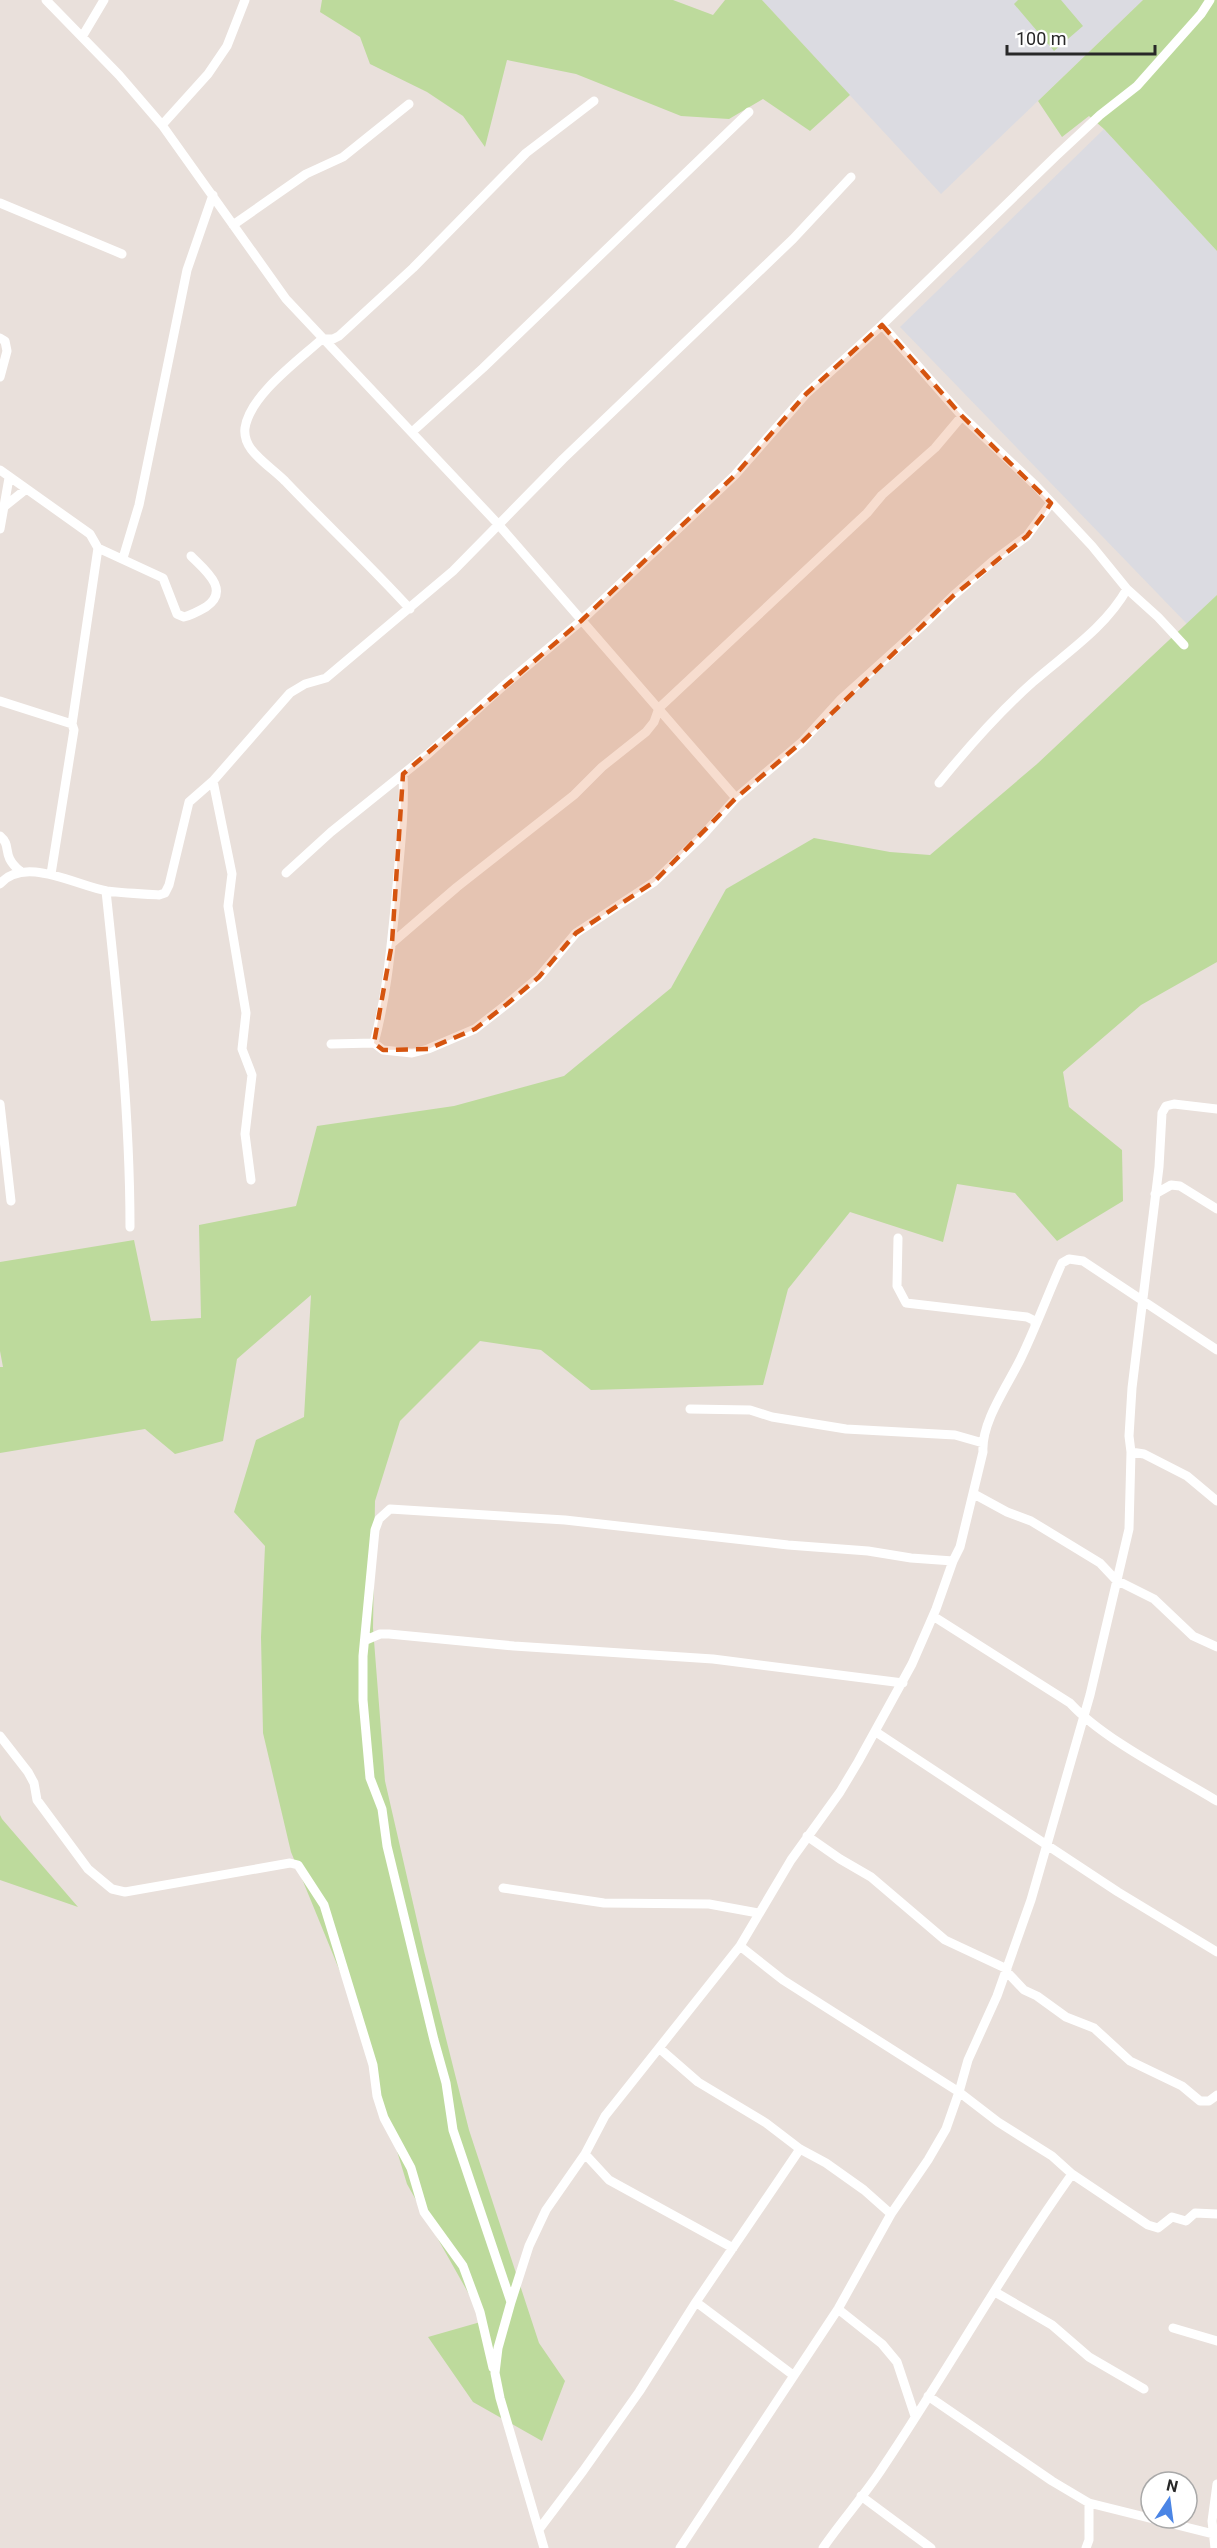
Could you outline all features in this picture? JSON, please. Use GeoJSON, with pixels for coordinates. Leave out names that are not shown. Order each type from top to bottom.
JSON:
{"type":"FeatureCollection","features":[{"type":"Feature","properties":{"kind":"street"},"geometry":{"type":"LineString","coordinates":[[46,0],[120,75],[162,125],[286,299],[498,524],[735,798]]}},
{"type":"Feature","properties":{"kind":"street"},"geometry":{"type":"LineString","coordinates":[[82,37],[104,0]]}},
{"type":"Feature","properties":{"kind":"street"},"geometry":{"type":"LineString","coordinates":[[162,125],[208,74],[226,46],[245,0]]}},
{"type":"Feature","properties":{"kind":"street"},"geometry":{"type":"LineString","coordinates":[[286,873],[331,832],[403,774],[581,621],[735,475],[806,394],[882,325],[1100,115],[1137,86],[1201,14],[1210,0]]}},
{"type":"Feature","properties":{"kind":"street"},"geometry":{"type":"LineString","coordinates":[[411,609],[375,570],[329,529],[282,478],[252,450],[245,439],[245,429],[252,408],[275,382],[322,339],[333,339],[339,336],[413,268],[526,153],[594,101]]}},
{"type":"Feature","properties":{"kind":"street"},"geometry":{"type":"LineString","coordinates":[[233,225],[306,174],[343,157],[409,104]]}},
{"type":"Feature","properties":{"kind":"street"},"geometry":{"type":"LineString","coordinates":[[412,432],[483,368],[749,112]]}},
{"type":"Feature","properties":{"kind":"street"},"geometry":{"type":"LineString","coordinates":[[0,884],[10,875],[20,871],[51,874],[106,891],[159,895],[165,892],[169,885],[189,802],[213,781],[290,693],[305,684],[326,678],[411,609],[453,571],[631,393],[701,329],[793,239],[851,177]]}},
{"type":"Feature","properties":{"kind":"street"},"geometry":{"type":"LineString","coordinates":[[123,558],[140,505],[187,270],[213,195]]}},
{"type":"Feature","properties":{"kind":"street"},"geometry":{"type":"LineString","coordinates":[[0,203],[122,254]]}},
{"type":"Feature","properties":{"kind":"street"},"geometry":{"type":"LineString","coordinates":[[882,325],[963,416],[1000,449],[1092,546],[1127,589],[1184,645]]}},
{"type":"Feature","properties":{"kind":"street"},"geometry":{"type":"LineString","coordinates":[[0,338],[5,341],[7,351],[0,377]]}},
{"type":"Feature","properties":{"kind":"street"},"geometry":{"type":"LineString","coordinates":[[392,943],[457,887],[574,795],[602,767],[646,732],[654,722],[659,708],[867,513],[882,495],[927,456],[963,416]]}},
{"type":"Feature","properties":{"kind":"street"},"geometry":{"type":"LineString","coordinates":[[0,470],[25,490],[90,534],[98,548],[72,724],[74,730],[51,874]]}},
{"type":"Feature","properties":{"kind":"street"},"geometry":{"type":"LineString","coordinates":[[0,529],[9,478]]}},
{"type":"Feature","properties":{"kind":"street"},"geometry":{"type":"LineString","coordinates":[[5,506],[25,490]]}},
{"type":"Feature","properties":{"kind":"street"},"geometry":{"type":"LineString","coordinates":[[332,1044],[374,1042],[384,1050],[412,1053],[448,1042],[475,1029],[539,977],[576,933],[654,882],[703,835],[735,798],[802,742],[841,699],[922,627],[953,596],[993,561],[1027,536],[1051,503]]}},
{"type":"Feature","properties":{"kind":"street"},"geometry":{"type":"LineString","coordinates":[[98,548],[163,578],[177,614],[184,617],[214,602],[216,596],[214,581],[192,556]]}},
{"type":"Feature","properties":{"kind":"street"},"geometry":{"type":"LineString","coordinates":[[939,783],[983,728],[1114,611],[1127,589]]}},
{"type":"Feature","properties":{"kind":"street"},"geometry":{"type":"LineString","coordinates":[[0,701],[72,724]]}},
{"type":"Feature","properties":{"kind":"street"},"geometry":{"type":"LineString","coordinates":[[374,1042],[384,1006],[392,943],[404,807],[403,774]]}},
{"type":"Feature","properties":{"kind":"street"},"geometry":{"type":"LineString","coordinates":[[213,781],[232,874],[228,906],[246,1013],[242,1049],[252,1074],[245,1134],[251,1180]]}},
{"type":"Feature","properties":{"kind":"street"},"geometry":{"type":"LineString","coordinates":[[0,836],[5,842],[4,858],[20,871]]}},
{"type":"Feature","properties":{"kind":"street"},"geometry":{"type":"LineString","coordinates":[[106,891],[125,1091],[130,1163],[130,1227]]}},
{"type":"Feature","properties":{"kind":"street"},"geometry":{"type":"LineString","coordinates":[[0,1104],[11,1201]]}},
{"type":"Feature","properties":{"kind":"street"},"geometry":{"type":"LineString","coordinates":[[680,2548],[838,2309],[891,2214],[940,2139],[959,2092],[968,2060],[1006,1970],[1031,1900],[1082,1716],[1090,1695],[1129,1529],[1131,1452],[1129,1436],[1132,1388],[1163,1109],[1174,1104],[1217,1109]]}},
{"type":"Feature","properties":{"kind":"street"},"geometry":{"type":"LineString","coordinates":[[1155,1194],[1171,1185],[1180,1186],[1217,1209]]}},
{"type":"Feature","properties":{"kind":"street"},"geometry":{"type":"LineString","coordinates":[[898,1238],[897,1286],[906,1303],[1027,1317],[1035,1321],[1034,1327]]}},
{"type":"Feature","properties":{"kind":"street"},"geometry":{"type":"LineString","coordinates":[[495,2373],[498,2348],[511,2302],[529,2246],[546,2210],[585,2154],[605,2116],[740,1946],[807,1836],[840,1792],[903,1683],[933,1616],[952,1561],[960,1547],[984,1452],[983,1443],[996,1405],[1062,1263],[1069,1259],[1083,1261],[1217,1350]]}},
{"type":"Feature","properties":{"kind":"street"},"geometry":{"type":"LineString","coordinates":[[690,1409],[750,1410],[772,1417],[846,1429],[955,1435],[983,1443]]}},
{"type":"Feature","properties":{"kind":"street"},"geometry":{"type":"LineString","coordinates":[[1131,1452],[1144,1454],[1187,1476],[1217,1501]]}},
{"type":"Feature","properties":{"kind":"street"},"geometry":{"type":"LineString","coordinates":[[974,1494],[1053,1534],[1100,1563],[1116,1580],[1154,1599],[1194,1636],[1217,1647]]}},
{"type":"Feature","properties":{"kind":"street"},"geometry":{"type":"LineString","coordinates":[[511,2302],[453,2130],[446,2083],[389,1856],[382,1809],[370,1778],[363,1700],[363,1656],[375,1530],[379,1519],[390,1509],[565,1520],[952,1561]]}},
{"type":"Feature","properties":{"kind":"street"},"geometry":{"type":"LineString","coordinates":[[933,1616],[1070,1703],[1082,1716],[1217,1801]]}},
{"type":"Feature","properties":{"kind":"street"},"geometry":{"type":"LineString","coordinates":[[366,1640],[380,1634],[389,1634],[514,1646],[713,1659],[903,1683]]}},
{"type":"Feature","properties":{"kind":"street"},"geometry":{"type":"LineString","coordinates":[[876,1732],[1118,1892],[1217,1953]]}},
{"type":"Feature","properties":{"kind":"street"},"geometry":{"type":"LineString","coordinates":[[0,1736],[28,1772],[34,1783],[37,1800],[52,1822],[88,1869],[112,1889],[125,1892],[290,1863],[298,1865],[324,1905],[373,2065],[377,2096],[384,2118],[411,2168],[424,2212],[463,2266],[480,2312],[500,2398],[544,2548]]}},
{"type":"Feature","properties":{"kind":"street"},"geometry":{"type":"LineString","coordinates":[[807,1836],[871,1877],[945,1940],[1006,1970],[1024,1990],[1037,1996],[1066,2017],[1094,2028],[1137,2066],[1155,2072],[1182,2086],[1200,2101],[1209,2101],[1217,2095]]}},
{"type":"Feature","properties":{"kind":"street"},"geometry":{"type":"LineString","coordinates":[[503,1888],[604,1903],[709,1904],[758,1913]]}},
{"type":"Feature","properties":{"kind":"street"},"geometry":{"type":"LineString","coordinates":[[740,1946],[783,1980],[959,2092],[998,2122],[1052,2156],[1072,2174],[1153,2227],[1158,2228],[1172,2217],[1186,2221],[1195,2213],[1217,2214]]}},
{"type":"Feature","properties":{"kind":"street"},"geometry":{"type":"LineString","coordinates":[[660,2048],[698,2082],[766,2123],[800,2149],[826,2163],[864,2190],[891,2214]]}},
{"type":"Feature","properties":{"kind":"street"},"geometry":{"type":"LineString","coordinates":[[540,2528],[639,2392],[696,2302],[800,2149]]}},
{"type":"Feature","properties":{"kind":"street"},"geometry":{"type":"LineString","coordinates":[[585,2154],[609,2180],[733,2248]]}},
{"type":"Feature","properties":{"kind":"street"},"geometry":{"type":"LineString","coordinates":[[823,2548],[883,2467],[1041,2217],[1072,2174]]}},
{"type":"Feature","properties":{"kind":"street"},"geometry":{"type":"LineString","coordinates":[[505,2282],[517,2283]]}},
{"type":"Feature","properties":{"kind":"street"},"geometry":{"type":"LineString","coordinates":[[995,2292],[1052,2325],[1089,2357],[1120,2378],[1144,2389]]}},
{"type":"Feature","properties":{"kind":"street"},"geometry":{"type":"LineString","coordinates":[[696,2302],[793,2376]]}},
{"type":"Feature","properties":{"kind":"street"},"geometry":{"type":"LineString","coordinates":[[838,2309],[882,2343],[897,2362],[915,2416]]}},
{"type":"Feature","properties":{"kind":"street"},"geometry":{"type":"LineString","coordinates":[[1173,2328],[1217,2341]]}},
{"type":"Feature","properties":{"kind":"street"},"geometry":{"type":"LineString","coordinates":[[928,2396],[1052,2481],[1089,2503],[1216,2535]]}},
{"type":"Feature","properties":{"kind":"street"},"geometry":{"type":"LineString","coordinates":[[1215,2548],[1216,2535],[1212,2521],[1217,2484]]}},
{"type":"Feature","properties":{"kind":"street"},"geometry":{"type":"LineString","coordinates":[[861,2496],[931,2548]]}},
{"type":"Feature","properties":{"kind":"street"},"geometry":{"type":"LineString","coordinates":[[1086,2548],[1089,2540],[1089,2503]]}},
{"type":"Feature","properties":{"kind":"highlighted area"},"geometry":{"type":"Polygon","coordinates":[[[882,325],[962,416],[1051,503],[1044,514],[1027,536],[953,596],[802,742],[736,798],[654,882],[576,933],[539,977],[507,1004],[475,1029],[428,1049],[383,1050],[374,1043],[392,943],[403,774],[581,621],[735,475],[806,394],[882,325]]]}},
{"type":"Feature","properties":{"kind":"shaded area"},"geometry":{"type":"Polygon","coordinates":[[[762,0],[1143,0],[941,194],[762,0]]]}},
{"type":"Feature","properties":{"kind":"shaded area"},"geometry":{"type":"Polygon","coordinates":[[[1104,129],[1217,251],[1217,595],[1187,624],[900,327],[1104,129]]]}},
{"type":"Feature","properties":{"kind":"green space"},"geometry":{"type":"Polygon","coordinates":[[[322,0],[673,0],[713,15],[725,0],[762,0],[850,95],[810,131],[763,99],[729,119],[681,116],[576,74],[507,60],[485,147],[463,116],[427,92],[370,64],[360,37],[320,12],[322,0]]]}},
{"type":"Feature","properties":{"kind":"green space"},"geometry":{"type":"Polygon","coordinates":[[[1018,0],[1061,0],[1083,26],[1054,51],[1014,4],[1018,0]]]}},
{"type":"Feature","properties":{"kind":"green space"},"geometry":{"type":"Polygon","coordinates":[[[1143,0],[1217,0],[1217,251],[1104,129],[1089,116],[1062,137],[1038,101],[1143,0]]]}},
{"type":"Feature","properties":{"kind":"green space"},"geometry":{"type":"Polygon","coordinates":[[[1217,595],[1217,962],[1141,1005],[1063,1072],[1069,1107],[1122,1150],[1123,1201],[1057,1241],[1015,1193],[957,1184],[943,1242],[850,1212],[788,1289],[763,1385],[591,1390],[541,1350],[480,1341],[400,1421],[375,1501],[373,1628],[385,1781],[424,1951],[469,2130],[539,2343],[565,2381],[542,2441],[473,2402],[428,2337],[484,2321],[407,2184],[350,1996],[291,1852],[263,1733],[261,1637],[265,1546],[234,1512],[256,1440],[304,1417],[311,1295],[237,1359],[223,1441],[175,1454],[145,1429],[0,1453],[0,1367],[3,1367],[0,1351],[0,1262],[134,1240],[151,1321],[201,1318],[199,1225],[296,1206],[317,1126],[454,1106],[564,1076],[671,988],[726,889],[814,838],[890,852],[930,855],[1037,764],[1217,595]]]}},
{"type":"Feature","properties":{"kind":"green space"},"geometry":{"type":"Polygon","coordinates":[[[0,1815],[2,1819],[78,1907],[0,1880],[0,1815]]]}}]}
